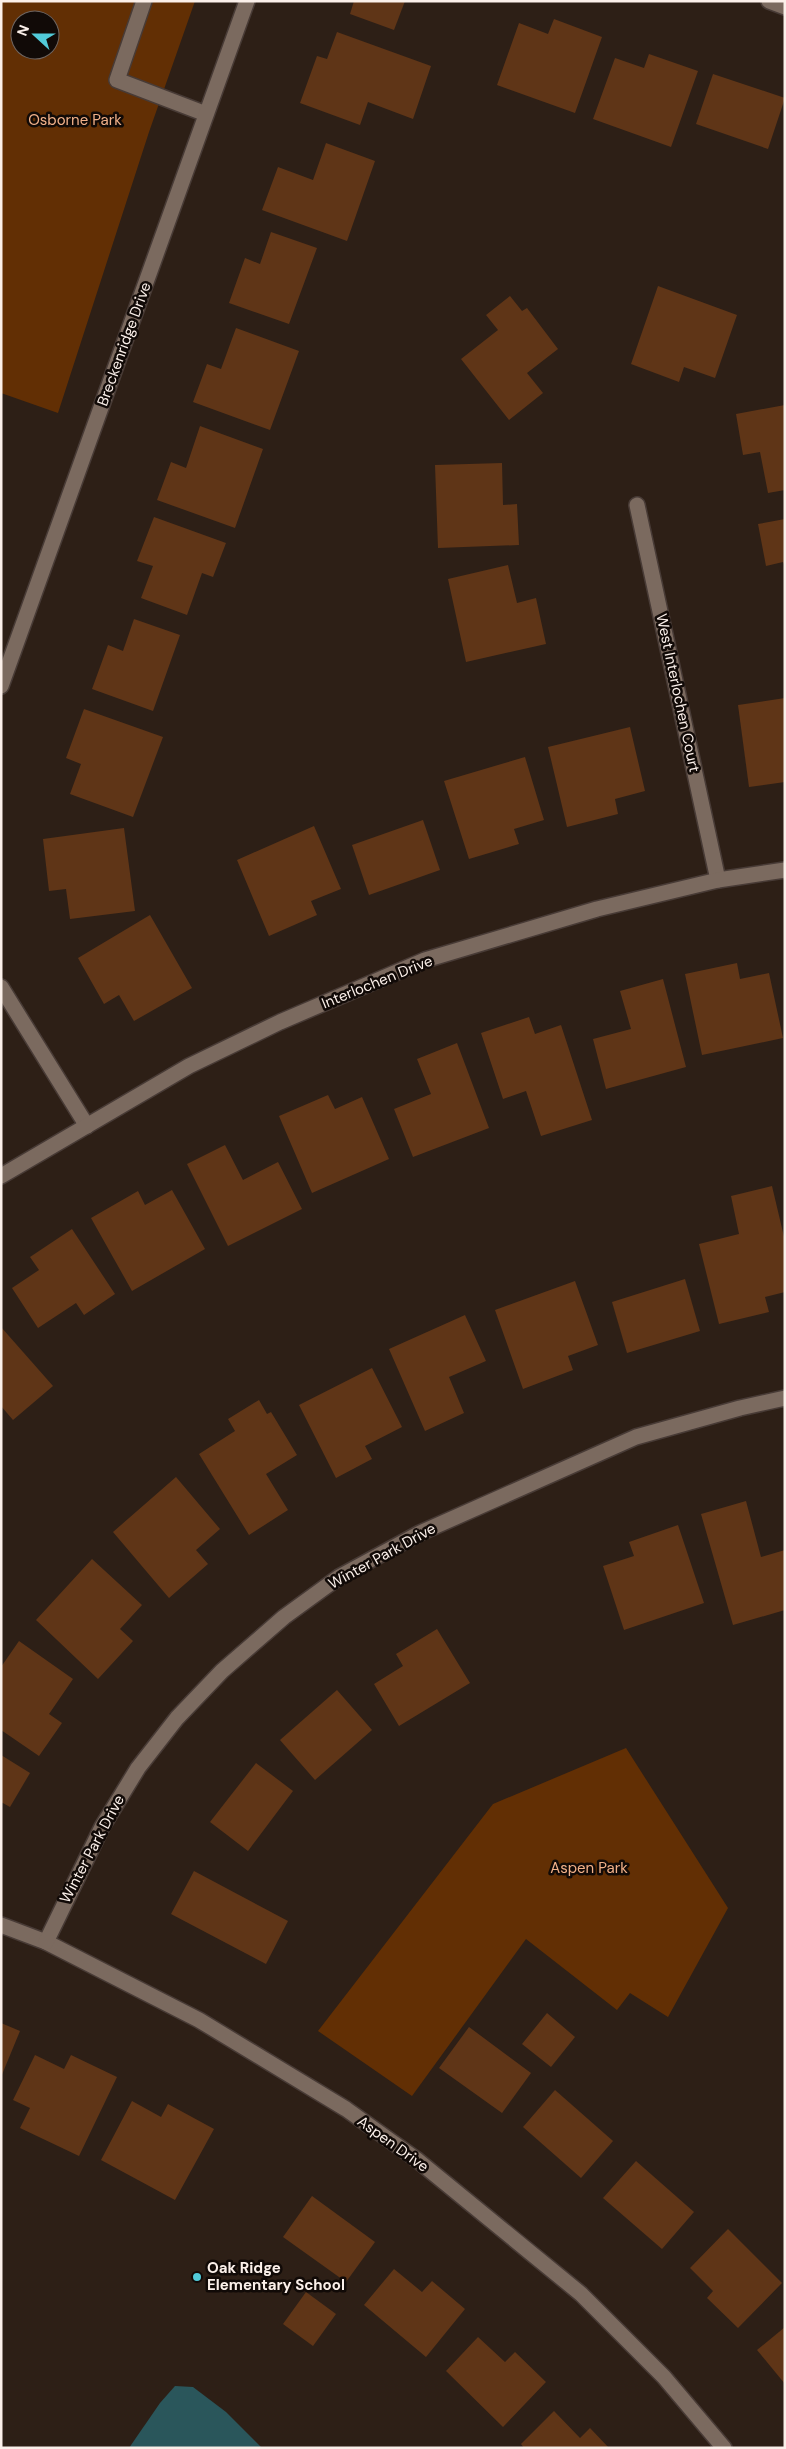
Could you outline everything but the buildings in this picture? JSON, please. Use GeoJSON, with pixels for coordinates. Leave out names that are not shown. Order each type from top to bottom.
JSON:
{"type":"FeatureCollection","features":[{"type":"Feature","properties":{"kind":"street"},"geometry":{"type":"LineString","coordinates":[[144,1],[117,80],[206,114]]}},
{"type":"Feature","properties":{"kind":"street","name":"Breckenridge Drive"},"geometry":{"type":"LineString","coordinates":[[1,686],[247,1]]}},
{"type":"Feature","properties":{"kind":"street"},"geometry":{"type":"LineString","coordinates":[[768,1],[785,7]]}},
{"type":"Feature","properties":{"kind":"street","name":"West Interlochen Court"},"geometry":{"type":"LineString","coordinates":[[637,505],[718,880]]}},
{"type":"Feature","properties":{"kind":"street","name":"Interlochen Drive"},"geometry":{"type":"LineString","coordinates":[[1,1176],[189,1066],[280,1022],[425,960],[597,909],[718,880],[785,870]]}},
{"type":"Feature","properties":{"kind":"street"},"geometry":{"type":"LineString","coordinates":[[1,987],[87,1126]]}},
{"type":"Feature","properties":{"kind":"street","name":"Winter Park Drive"},"geometry":{"type":"LineString","coordinates":[[46,1942],[102,1827],[138,1768],[177,1718],[222,1671],[284,1617],[339,1577],[420,1533],[636,1437],[785,1398]]}},
{"type":"Feature","properties":{"kind":"street","name":"Aspen Drive"},"geometry":{"type":"LineString","coordinates":[[1,1925],[46,1942],[199,2020],[346,2109],[416,2159],[581,2294],[664,2377],[724,2448]]}},
{"type":"Feature","properties":{"kind":"green space","name":"Osborne Park"},"geometry":{"type":"Polygon","coordinates":[[[1,1],[195,1],[149,132],[58,413],[1,393],[1,1]]]}},
{"type":"Feature","properties":{"kind":"green space","name":"Aspen Park"},"geometry":{"type":"Polygon","coordinates":[[[626,1748],[728,1908],[668,2017],[630,1993],[617,2010],[526,1939],[412,2096],[318,2031],[493,1804],[626,1748]]]}},
{"type":"Feature","properties":{"kind":"water"},"geometry":{"type":"Polygon","coordinates":[[[175,2386],[193,2387],[226,2412],[262,2448],[129,2448],[160,2403],[175,2386]]]}},
{"type":"Feature","properties":{"kind":"place","name":"Oak Ridge Elementary School"},"geometry":{"type":"Point","coordinates":[197,2277]}}]}
